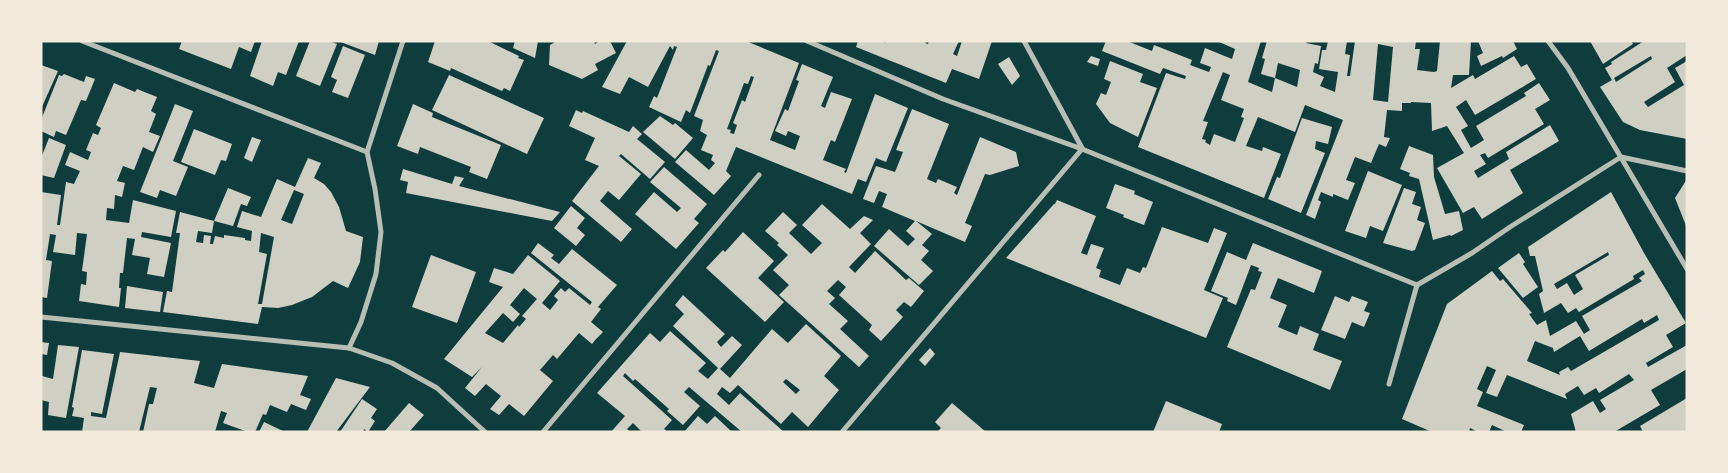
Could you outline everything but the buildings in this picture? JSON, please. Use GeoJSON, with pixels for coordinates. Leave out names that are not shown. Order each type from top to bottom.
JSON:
{"type":"FeatureCollection","features":[{"type":"Feature","properties":{"kind":"street"},"geometry":{"type":"LineString","coordinates":[[82,41],[367,152]]}},
{"type":"Feature","properties":{"kind":"street"},"geometry":{"type":"LineString","coordinates":[[349,348],[361,322],[376,274],[380,232],[375,189],[367,152],[403,41]]}},
{"type":"Feature","properties":{"kind":"street"},"geometry":{"type":"LineString","coordinates":[[808,41],[943,99],[1082,149],[1418,285]]}},
{"type":"Feature","properties":{"kind":"street"},"geometry":{"type":"LineString","coordinates":[[1024,41],[1082,149]]}},
{"type":"Feature","properties":{"kind":"street"},"geometry":{"type":"LineString","coordinates":[[1548,41],[1568,68],[1687,269]]}},
{"type":"Feature","properties":{"kind":"street"},"geometry":{"type":"LineString","coordinates":[[842,432],[1082,149]]}},
{"type":"Feature","properties":{"kind":"street"},"geometry":{"type":"LineString","coordinates":[[1389,384],[1418,285],[1472,253],[1621,157],[1687,171]]}},
{"type":"Feature","properties":{"kind":"street"},"geometry":{"type":"LineString","coordinates":[[543,432],[759,175]]}},
{"type":"Feature","properties":{"kind":"street"},"geometry":{"type":"LineString","coordinates":[[41,317],[349,348],[392,362],[437,388],[485,432]]}}]}
